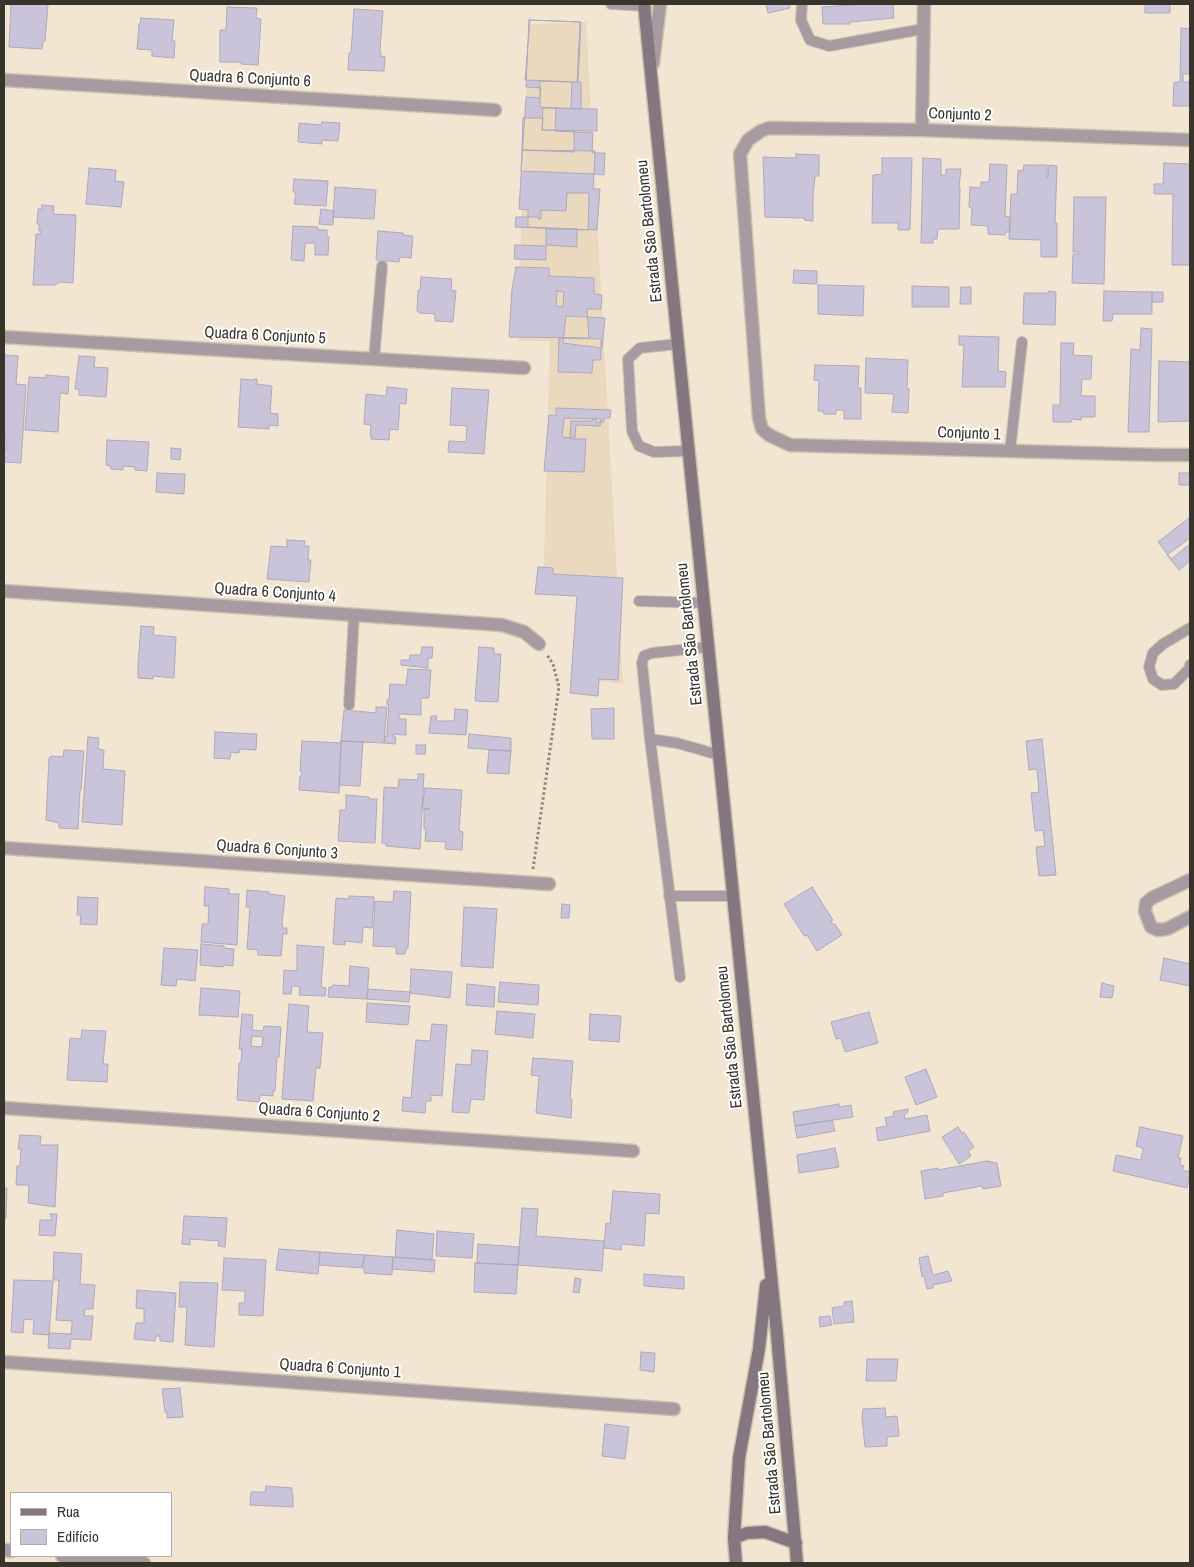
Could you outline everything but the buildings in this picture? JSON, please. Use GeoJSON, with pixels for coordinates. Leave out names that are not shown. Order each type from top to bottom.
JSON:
{"type":"FeatureCollection","features":[{"type":"Feature","properties":{"kind":"street"},"geometry":{"type":"LineString","coordinates":[[651,75],[660,4]]}},
{"type":"Feature","properties":{"kind":"street"},"geometry":{"type":"LineString","coordinates":[[922,130],[924,4]]}},
{"type":"Feature","properties":{"kind":"street","name":"Estrada São Bartolomeu"},"geometry":{"type":"LineString","coordinates":[[644,5],[798,1563]]}},
{"type":"Feature","properties":{"kind":"street","name":"Quadra 6 Conjunto 6"},"geometry":{"type":"LineString","coordinates":[[4,80],[495,110]]}},
{"type":"Feature","properties":{"kind":"street","name":"Conjunto 2"},"geometry":{"type":"LineString","coordinates":[[759,418],[740,154],[748,140],[761,131],[769,128],[922,130],[1190,140]]}},
{"type":"Feature","properties":{"kind":"street","name":"Quadra 6 Conjunto 5"},"geometry":{"type":"LineString","coordinates":[[4,337],[524,368]]}},
{"type":"Feature","properties":{"kind":"street","name":"Conjunto 1"},"geometry":{"type":"LineString","coordinates":[[759,418],[762,429],[769,435],[790,445],[1190,455]]}},
{"type":"Feature","properties":{"kind":"street","name":"Quadra 6 Conjunto 4"},"geometry":{"type":"LineString","coordinates":[[4,591],[502,625],[524,632],[539,644]]}},
{"type":"Feature","properties":{"kind":"street","name":"Quadra 6 Conjunto 3"},"geometry":{"type":"LineString","coordinates":[[4,848],[549,884]]}},
{"type":"Feature","properties":{"kind":"street"},"geometry":{"type":"LineString","coordinates":[[1190,880],[1152,898],[1146,903],[1145,912],[1151,927],[1158,930],[1167,929],[1190,917]]}},
{"type":"Feature","properties":{"kind":"street","name":"Quadra 6 Conjunto 2"},"geometry":{"type":"LineString","coordinates":[[4,1108],[633,1151]]}},
{"type":"Feature","properties":{"kind":"street","name":"Estrada São Bartolomeu"},"geometry":{"type":"LineString","coordinates":[[736,1563],[734,1538],[740,1458],[759,1350],[769,1260]]}},
{"type":"Feature","properties":{"kind":"street","name":"Quadra 6 Conjunto 1"},"geometry":{"type":"LineString","coordinates":[[4,1362],[674,1409]]}},
{"type":"Feature","properties":{"kind":"street"},"geometry":{"type":"LineString","coordinates":[[734,1538],[747,1533],[765,1532],[796,1543]]}},
{"type":"Feature","properties":{"kind":"street"},"geometry":{"type":"LineString","coordinates":[[74,1557],[144,1563]]}},
{"type":"Feature","properties":{"kind":"lane"},"geometry":{"type":"LineString","coordinates":[[611,4],[644,5]]}},
{"type":"Feature","properties":{"kind":"lane"},"geometry":{"type":"LineString","coordinates":[[802,4],[800,20],[810,40],[830,46],[923,29]]}},
{"type":"Feature","properties":{"kind":"lane"},"geometry":{"type":"LineString","coordinates":[[374,359],[382,266]]}},
{"type":"Feature","properties":{"kind":"lane"},"geometry":{"type":"LineString","coordinates":[[1010,451],[1022,342]]}},
{"type":"Feature","properties":{"kind":"lane"},"geometry":{"type":"LineString","coordinates":[[678,344],[640,348],[628,359],[632,431],[639,446],[654,452],[688,451]]}},
{"type":"Feature","properties":{"kind":"lane"},"geometry":{"type":"LineString","coordinates":[[639,601],[704,603]]}},
{"type":"Feature","properties":{"kind":"lane"},"geometry":{"type":"LineString","coordinates":[[349,705],[354,615]]}},
{"type":"Feature","properties":{"kind":"lane"},"geometry":{"type":"LineString","coordinates":[[1190,628],[1163,644],[1153,653],[1150,667],[1153,679],[1162,685],[1174,684],[1189,669],[1190,665]]}},
{"type":"Feature","properties":{"kind":"lane"},"geometry":{"type":"LineString","coordinates":[[680,977],[642,663],[644,656],[652,653],[708,647]]}},
{"type":"Feature","properties":{"kind":"lane"},"geometry":{"type":"LineString","coordinates":[[650,739],[676,743],[719,755]]}},
{"type":"Feature","properties":{"kind":"lane"},"geometry":{"type":"LineString","coordinates":[[669,896],[732,896]]}},
{"type":"Feature","properties":{"kind":"path"},"geometry":{"type":"LineString","coordinates":[[531,884],[559,687],[553,664],[539,644]]}},
{"type":"Feature","properties":{"kind":"shaded area"},"geometry":{"type":"Polygon","coordinates":[[[586,22],[623,684],[574,679],[582,596],[543,593],[550,341],[517,341],[529,24],[586,22]]]}}]}
